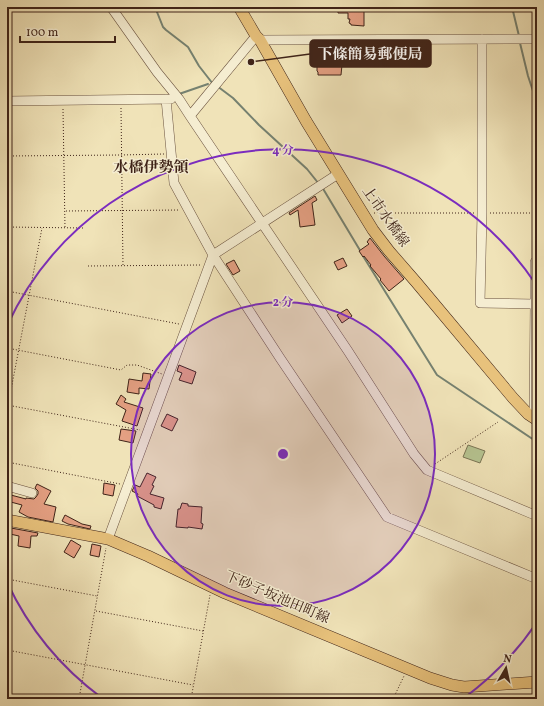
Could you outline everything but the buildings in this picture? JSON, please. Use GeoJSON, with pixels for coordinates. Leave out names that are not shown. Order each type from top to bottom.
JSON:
{"type":"FeatureCollection","features":[{"type":"Feature","properties":{"kind":"main road","name":"上市水橋線"},"geometry":{"type":"LineString","coordinates":[[239,7],[361,213],[373,230],[513,398],[528,414],[535,419]]}},
{"type":"Feature","properties":{"kind":"main road","name":"下砂子坂池田町線"},"geometry":{"type":"LineString","coordinates":[[7,520],[108,539],[148,556],[211,587],[407,669],[452,686],[464,687],[537,682]]}},
{"type":"Feature","properties":{"kind":"street"},"geometry":{"type":"LineString","coordinates":[[111,7],[157,72],[179,99],[348,352],[414,454],[427,470],[537,516]]}},
{"type":"Feature","properties":{"kind":"street"},"geometry":{"type":"LineString","coordinates":[[190,116],[258,38],[537,39]]}},
{"type":"Feature","properties":{"kind":"street"},"geometry":{"type":"LineString","coordinates":[[482,39],[482,213],[480,303],[536,304]]}},
{"type":"Feature","properties":{"kind":"street"},"geometry":{"type":"LineString","coordinates":[[166,99],[174,183],[188,210],[213,256],[387,517],[537,579]]}},
{"type":"Feature","properties":{"kind":"street"},"geometry":{"type":"LineString","coordinates":[[7,101],[179,99]]}},
{"type":"Feature","properties":{"kind":"street"},"geometry":{"type":"LineString","coordinates":[[108,539],[213,256],[338,174]]}},
{"type":"Feature","properties":{"kind":"street"},"geometry":{"type":"LineString","coordinates":[[535,419],[535,262],[537,262]]}},
{"type":"Feature","properties":{"kind":"street"},"geometry":{"type":"LineString","coordinates":[[7,486],[32,493]]}},
{"type":"Feature","properties":{"kind":"path"},"geometry":{"type":"LineString","coordinates":[[63,100],[65,228]]}},
{"type":"Feature","properties":{"kind":"path"},"geometry":{"type":"LineString","coordinates":[[121,100],[123,266]]}},
{"type":"Feature","properties":{"kind":"path"},"geometry":{"type":"LineString","coordinates":[[7,156],[171,154]]}},
{"type":"Feature","properties":{"kind":"path"},"geometry":{"type":"LineString","coordinates":[[65,211],[188,210]]}},
{"type":"Feature","properties":{"kind":"path"},"geometry":{"type":"LineString","coordinates":[[361,213],[537,212]]}},
{"type":"Feature","properties":{"kind":"path"},"geometry":{"type":"LineString","coordinates":[[7,227],[83,228]]}},
{"type":"Feature","properties":{"kind":"path"},"geometry":{"type":"LineString","coordinates":[[7,411],[42,228]]}},
{"type":"Feature","properties":{"kind":"path"},"geometry":{"type":"LineString","coordinates":[[88,266],[209,265]]}},
{"type":"Feature","properties":{"kind":"path"},"geometry":{"type":"LineString","coordinates":[[7,291],[187,325]]}},
{"type":"Feature","properties":{"kind":"path"},"geometry":{"type":"LineString","coordinates":[[7,348],[121,370],[127,365],[137,365],[168,376]]}},
{"type":"Feature","properties":{"kind":"path"},"geometry":{"type":"LineString","coordinates":[[8,405],[148,431]]}},
{"type":"Feature","properties":{"kind":"path"},"geometry":{"type":"LineString","coordinates":[[427,470],[498,422]]}},
{"type":"Feature","properties":{"kind":"path"},"geometry":{"type":"LineString","coordinates":[[7,462],[128,486]]}},
{"type":"Feature","properties":{"kind":"path"},"geometry":{"type":"LineString","coordinates":[[79,699],[108,539]]}},
{"type":"Feature","properties":{"kind":"path"},"geometry":{"type":"LineString","coordinates":[[7,579],[98,596]]}},
{"type":"Feature","properties":{"kind":"path"},"geometry":{"type":"LineString","coordinates":[[191,699],[211,587]]}},
{"type":"Feature","properties":{"kind":"path"},"geometry":{"type":"LineString","coordinates":[[95,610],[203,631]]}},
{"type":"Feature","properties":{"kind":"path"},"geometry":{"type":"LineString","coordinates":[[7,650],[193,685]]}},
{"type":"Feature","properties":{"kind":"path"},"geometry":{"type":"LineString","coordinates":[[393,699],[407,669]]}},
{"type":"Feature","properties":{"kind":"green space"},"geometry":{"type":"Polygon","coordinates":[[[468,445],[485,451],[480,463],[463,457],[468,445]]]}},
{"type":"Feature","properties":{"kind":"waterway"},"geometry":{"type":"LineString","coordinates":[[155,7],[163,27],[188,47],[199,66],[213,84]]}},
{"type":"Feature","properties":{"kind":"waterway"},"geometry":{"type":"LineString","coordinates":[[512,7],[519,36]]}},
{"type":"Feature","properties":{"kind":"waterway"},"geometry":{"type":"LineString","coordinates":[[520,43],[528,76],[537,103]]}},
{"type":"Feature","properties":{"kind":"waterway"},"geometry":{"type":"LineString","coordinates":[[179,94],[208,84]]}},
{"type":"Feature","properties":{"kind":"waterway"},"geometry":{"type":"LineString","coordinates":[[217,86],[233,98],[259,125],[307,169],[319,184]]}},
{"type":"Feature","properties":{"kind":"waterway"},"geometry":{"type":"LineString","coordinates":[[322,187],[361,252]]}},
{"type":"Feature","properties":{"kind":"waterway"},"geometry":{"type":"LineString","coordinates":[[363,256],[437,375],[537,442]]}},
{"type":"Feature","properties":{"kind":"place","name":"下條簡易郵便局"},"geometry":{"type":"Point","coordinates":[251,62]}},
{"type":"Feature","properties":{"kind":"district","name":"水橋伊勢領"},"geometry":{"type":"Point","coordinates":[151,168]}}]}
